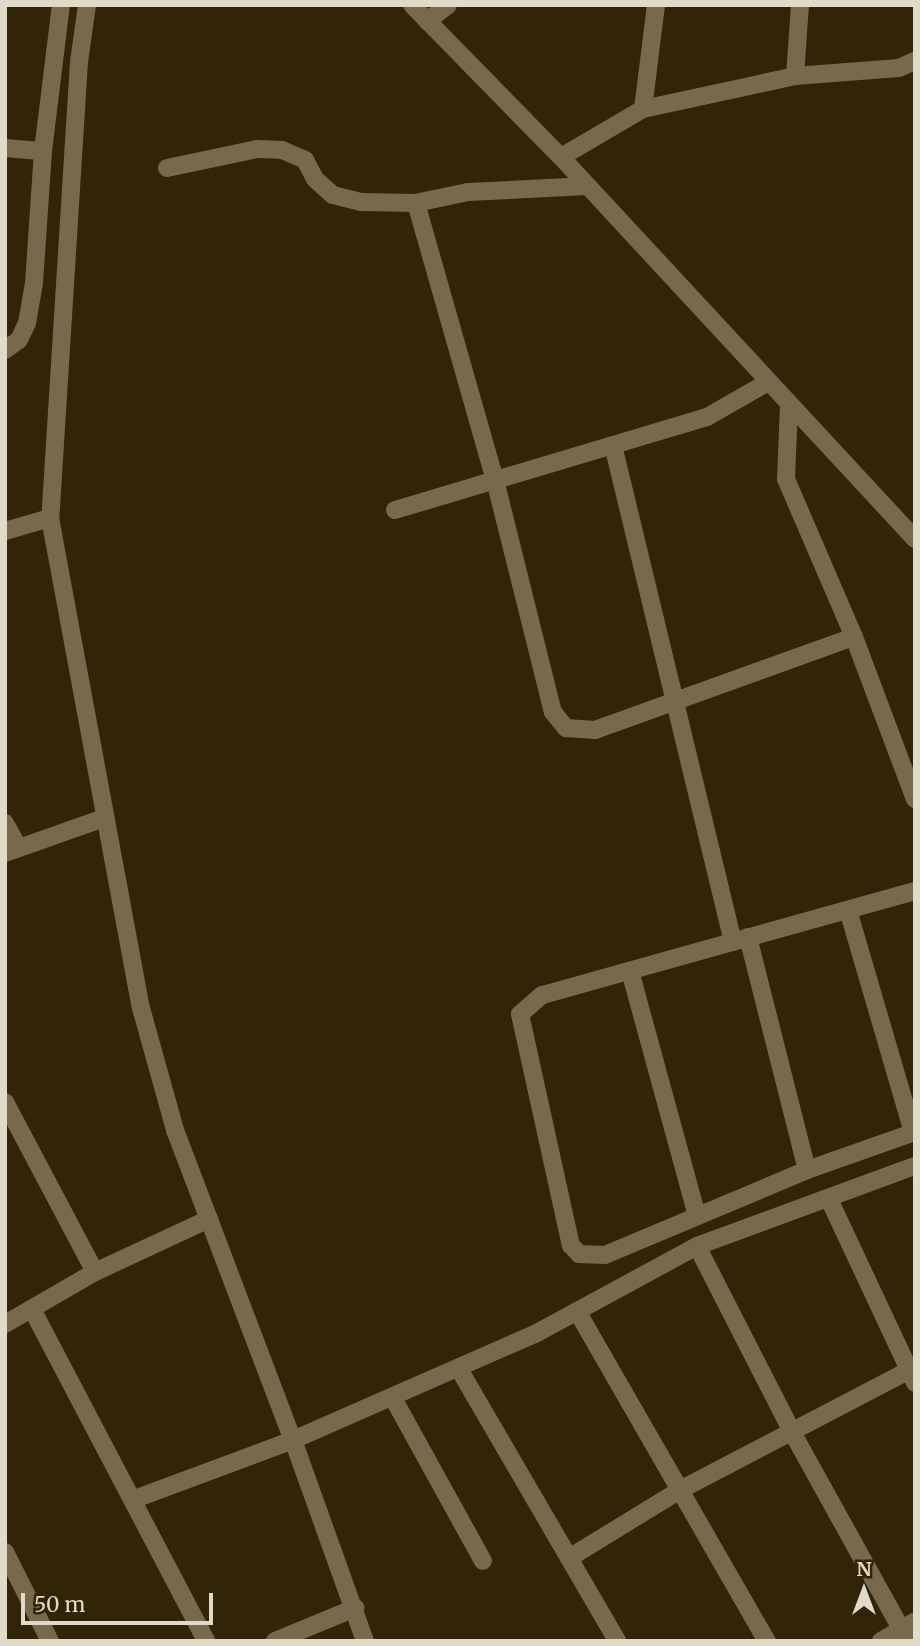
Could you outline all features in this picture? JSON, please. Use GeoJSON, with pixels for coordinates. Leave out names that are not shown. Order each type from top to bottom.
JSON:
{"type":"FeatureCollection","features":[{"type":"Feature","properties":{"kind":"street"},"geometry":{"type":"LineString","coordinates":[[5,350],[19,340],[27,323],[43,151],[61,5]]}},
{"type":"Feature","properties":{"kind":"street"},"geometry":{"type":"LineString","coordinates":[[87,5],[79,62],[50,518],[141,1009],[175,1129],[293,1440],[365,1641]]}},
{"type":"Feature","properties":{"kind":"street"},"geometry":{"type":"LineString","coordinates":[[412,5],[561,157],[915,539]]}},
{"type":"Feature","properties":{"kind":"street"},"geometry":{"type":"LineString","coordinates":[[427,21],[448,5]]}},
{"type":"Feature","properties":{"kind":"street"},"geometry":{"type":"LineString","coordinates":[[643,109],[656,5]]}},
{"type":"Feature","properties":{"kind":"street"},"geometry":{"type":"LineString","coordinates":[[795,76],[800,5]]}},
{"type":"Feature","properties":{"kind":"street"},"geometry":{"type":"LineString","coordinates":[[561,157],[643,109],[795,76],[899,68],[915,61]]}},
{"type":"Feature","properties":{"kind":"street"},"geometry":{"type":"LineString","coordinates":[[5,148],[43,151]]}},
{"type":"Feature","properties":{"kind":"street"},"geometry":{"type":"LineString","coordinates":[[167,169],[257,149],[282,150],[305,160],[315,179],[333,195],[361,202],[416,203],[468,192],[587,186]]}},
{"type":"Feature","properties":{"kind":"street"},"geometry":{"type":"LineString","coordinates":[[416,203],[495,480],[553,712],[566,728],[594,730],[854,637]]}},
{"type":"Feature","properties":{"kind":"street"},"geometry":{"type":"LineString","coordinates":[[395,510],[707,416],[768,382]]}},
{"type":"Feature","properties":{"kind":"street"},"geometry":{"type":"LineString","coordinates":[[789,405],[786,479],[854,637],[915,799]]}},
{"type":"Feature","properties":{"kind":"street"},"geometry":{"type":"LineString","coordinates":[[613,445],[675,699],[740,939],[807,1170]]}},
{"type":"Feature","properties":{"kind":"street"},"geometry":{"type":"LineString","coordinates":[[5,531],[50,518]]}},
{"type":"Feature","properties":{"kind":"street"},"geometry":{"type":"LineString","coordinates":[[5,823],[12,849],[104,818]]}},
{"type":"Feature","properties":{"kind":"street"},"geometry":{"type":"LineString","coordinates":[[848,910],[914,1133],[807,1170],[605,1255],[579,1254],[571,1245],[520,1014],[542,995],[915,891]]}},
{"type":"Feature","properties":{"kind":"street"},"geometry":{"type":"LineString","coordinates":[[630,971],[697,1216]]}},
{"type":"Feature","properties":{"kind":"street"},"geometry":{"type":"LineString","coordinates":[[5,1102],[95,1272]]}},
{"type":"Feature","properties":{"kind":"street"},"geometry":{"type":"LineString","coordinates":[[132,1500],[293,1440],[459,1369],[577,1311],[697,1246],[915,1166]]}},
{"type":"Feature","properties":{"kind":"street"},"geometry":{"type":"LineString","coordinates":[[569,1558],[681,1490],[912,1374],[829,1199]]}},
{"type":"Feature","properties":{"kind":"street"},"geometry":{"type":"LineString","coordinates":[[5,1324],[33,1311],[95,1272],[209,1219]]}},
{"type":"Feature","properties":{"kind":"street"},"geometry":{"type":"LineString","coordinates":[[697,1246],[792,1432],[908,1630],[881,1641]]}},
{"type":"Feature","properties":{"kind":"street"},"geometry":{"type":"LineString","coordinates":[[33,1311],[206,1641]]}},
{"type":"Feature","properties":{"kind":"street"},"geometry":{"type":"LineString","coordinates":[[577,1311],[767,1641]]}},
{"type":"Feature","properties":{"kind":"street"},"geometry":{"type":"LineString","coordinates":[[459,1369],[617,1641]]}},
{"type":"Feature","properties":{"kind":"street"},"geometry":{"type":"LineString","coordinates":[[394,1398],[483,1561]]}},
{"type":"Feature","properties":{"kind":"street"},"geometry":{"type":"LineString","coordinates":[[5,1552],[50,1641]]}},
{"type":"Feature","properties":{"kind":"street"},"geometry":{"type":"LineString","coordinates":[[275,1641],[355,1608]]}}]}
